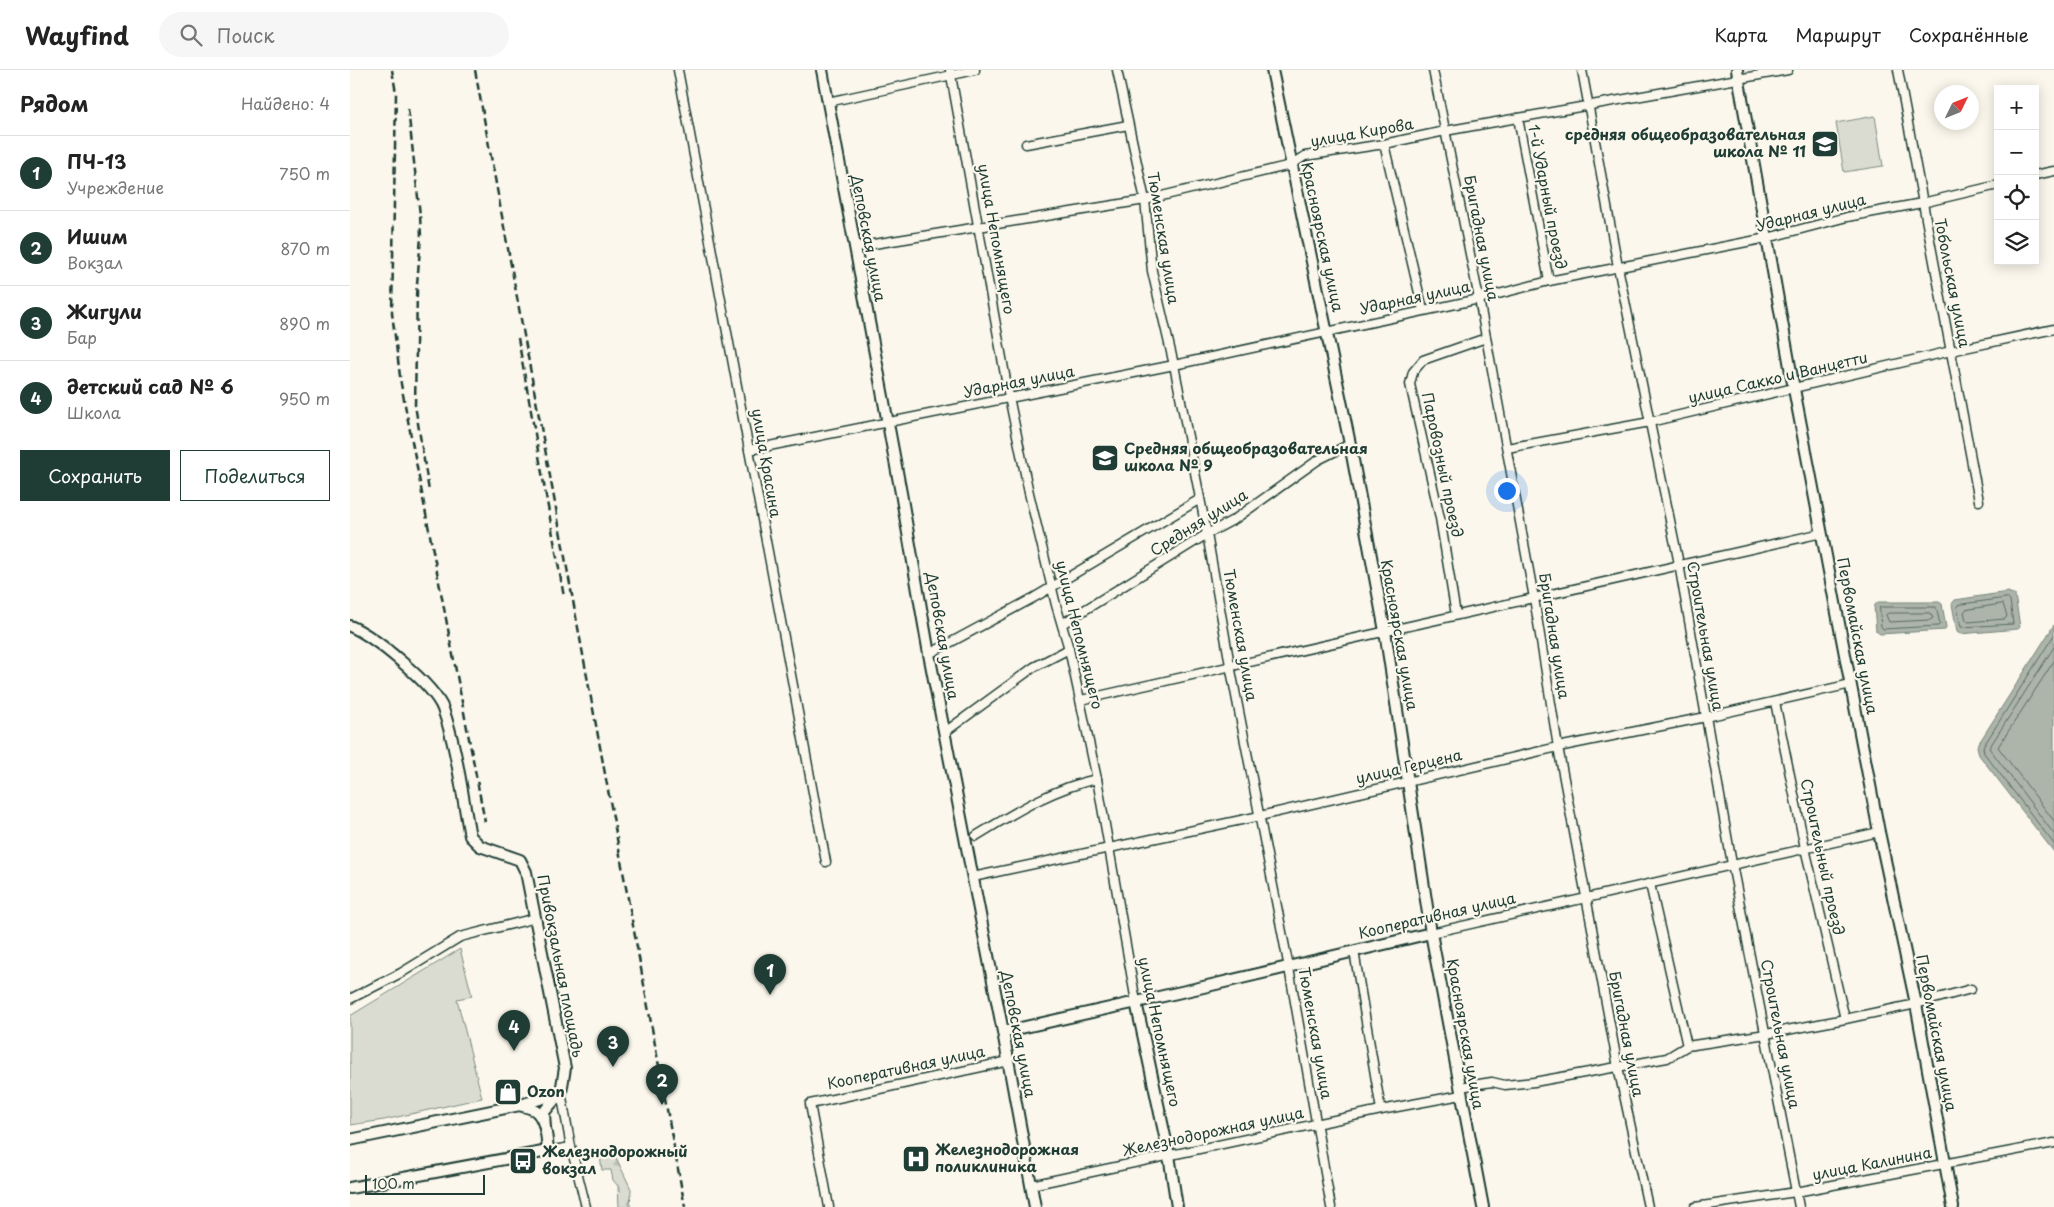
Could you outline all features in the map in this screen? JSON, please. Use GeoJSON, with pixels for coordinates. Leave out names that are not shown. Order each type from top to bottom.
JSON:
{"type":"FeatureCollection","features":[{"type":"Feature","properties":{"kind":"street","name":"улица Красина"},"geometry":{"type":"LineString","coordinates":[[678,70],[826,862]]}},
{"type":"Feature","properties":{"kind":"street","name":"Деповская улица"},"geometry":{"type":"LineString","coordinates":[[822,70],[929,654],[1009,1061],[1035,1207]]}},
{"type":"Feature","properties":{"kind":"street"},"geometry":{"type":"LineString","coordinates":[[828,102],[950,72],[975,70]]}},
{"type":"Feature","properties":{"kind":"street","name":"Тюменская улица"},"geometry":{"type":"LineString","coordinates":[[1117,70],[1145,200],[1152,271],[1174,366],[1207,534],[1230,666],[1289,968],[1331,1207]]}},
{"type":"Feature","properties":{"kind":"street","name":"Красноярская улица"},"geometry":{"type":"LineString","coordinates":[[1272,70],[1350,444],[1385,631],[1431,933],[1482,1207]]}},
{"type":"Feature","properties":{"kind":"street","name":"Бригадная улица"},"geometry":{"type":"LineString","coordinates":[[1433,70],[1507,448],[1558,747],[1618,1067],[1648,1207]]}},
{"type":"Feature","properties":{"kind":"street","name":"Строительная улица"},"geometry":{"type":"LineString","coordinates":[[1582,70],[1618,267],[1679,564],[1732,864],[1799,1207]]}},
{"type":"Feature","properties":{"kind":"street","name":"улица Кирова"},"geometry":{"type":"LineString","coordinates":[[854,247],[1145,200],[1291,165],[1305,156],[1384,144],[1445,131],[1589,106],[1737,75],[1788,70]]}},
{"type":"Feature","properties":{"kind":"street","name":"Тобольская улица"},"geometry":{"type":"LineString","coordinates":[[1898,70],[1979,501]]}},
{"type":"Feature","properties":{"kind":"street","name":"улица Непомнящего"},"geometry":{"type":"LineString","coordinates":[[950,72],[980,228],[1009,397],[1051,586],[1081,700],[1097,779],[1136,1002],[1169,1155],[1177,1207]]}},
{"type":"Feature","properties":{"kind":"street","name":"Первомайская улица"},"geometry":{"type":"LineString","coordinates":[[1737,75],[1794,389],[1879,832],[1916,1004],[1953,1207]]}},
{"type":"Feature","properties":{"kind":"street","name":"1-й Ударный проезд"},"geometry":{"type":"LineString","coordinates":[[1518,118],[1549,281]]}},
{"type":"Feature","properties":{"kind":"street"},"geometry":{"type":"LineString","coordinates":[[1026,144],[1128,125]]}},
{"type":"Feature","properties":{"kind":"street"},"geometry":{"type":"LineString","coordinates":[[1384,144],[1423,310]]}},
{"type":"Feature","properties":{"kind":"street"},"geometry":{"type":"LineString","coordinates":[[2039,175],[2054,171]]}},
{"type":"Feature","properties":{"kind":"street","name":"Ударная улица"},"geometry":{"type":"LineString","coordinates":[[749,450],[1009,397],[1174,366],[1479,299],[1549,281],[1767,238],[1847,217],[1922,203],[1994,185]]}},
{"type":"Feature","properties":{"kind":"street","name":"улица Сакко и Ванцетти"},"geometry":{"type":"LineString","coordinates":[[1507,448],[1650,422],[1951,351],[2054,329]]}},
{"type":"Feature","properties":{"kind":"street","name":"Паровозный проезд"},"geometry":{"type":"LineString","coordinates":[[1456,615],[1440,518],[1410,384],[1414,372],[1423,360],[1486,338]]}},
{"type":"Feature","properties":{"kind":"street","name":"Средняя улица"},"geometry":{"type":"LineString","coordinates":[[1062,624],[1207,534],[1235,519],[1318,460],[1350,444]]}},
{"type":"Feature","properties":{"kind":"street"},"geometry":{"type":"LineString","coordinates":[[929,654],[974,631],[1200,499]]}},
{"type":"Feature","properties":{"kind":"street"},"geometry":{"type":"LineString","coordinates":[[1081,700],[1822,533]]}},
{"type":"Feature","properties":{"kind":"street","name":"Привокзальная площадь"},"geometry":{"type":"LineString","coordinates":[[350,626],[358,629],[390,653],[426,686],[442,707],[451,740],[470,836],[480,846],[520,860],[526,872],[565,1068],[561,1092],[571,1147],[586,1207]]}},
{"type":"Feature","properties":{"kind":"street"},"geometry":{"type":"LineString","coordinates":[[945,732],[1034,667],[1069,650]]}},
{"type":"Feature","properties":{"kind":"street","name":"улица Герцена"},"geometry":{"type":"LineString","coordinates":[[973,877],[1260,816],[1558,747],[1706,717],[1851,684]]}},
{"type":"Feature","properties":{"kind":"street","name":"Строительный проезд"},"geometry":{"type":"LineString","coordinates":[[1775,702],[1805,848],[1845,1018]]}},
{"type":"Feature","properties":{"kind":"street"},"geometry":{"type":"LineString","coordinates":[[976,836],[1027,806],[1080,783],[1097,779]]}},
{"type":"Feature","properties":{"kind":"street","name":"Кооперативная улица"},"geometry":{"type":"LineString","coordinates":[[1003,1032],[1289,968],[1354,951],[1732,864],[1879,832]]}},
{"type":"Feature","properties":{"kind":"street"},"geometry":{"type":"LineString","coordinates":[[1650,884],[1687,1046]]}},
{"type":"Feature","properties":{"kind":"street"},"geometry":{"type":"LineString","coordinates":[[350,999],[401,973],[460,936],[536,918]]}},
{"type":"Feature","properties":{"kind":"street"},"geometry":{"type":"LineString","coordinates":[[1354,951],[1381,1110]]}},
{"type":"Feature","properties":{"kind":"street","name":"Железнодорожная улица"},"geometry":{"type":"LineString","coordinates":[[1030,1185],[1381,1110],[1492,1082],[1505,1085],[1534,1082],[1666,1058],[1687,1046],[1766,1034],[1916,1004],[1971,989]]}},
{"type":"Feature","properties":{"kind":"street","name":"Кооперативная улица"},"geometry":{"type":"LineString","coordinates":[[829,1207],[810,1104],[1009,1061]]}},
{"type":"Feature","properties":{"kind":"street"},"geometry":{"type":"LineString","coordinates":[[350,1140],[520,1105],[544,1099],[561,1092]]}},
{"type":"Feature","properties":{"kind":"street"},"geometry":{"type":"LineString","coordinates":[[548,1151],[544,1112],[561,1092]]}},
{"type":"Feature","properties":{"kind":"street"},"geometry":{"type":"LineString","coordinates":[[520,1105],[534,1110],[545,1129]]}},
{"type":"Feature","properties":{"kind":"street","name":"улица Калинина"},"geometry":{"type":"LineString","coordinates":[[1695,1207],[1796,1192],[2054,1143]]}},
{"type":"Feature","properties":{"kind":"street"},"geometry":{"type":"LineString","coordinates":[[350,1188],[571,1147]]}},
{"type":"Feature","properties":{"kind":"green space"},"geometry":{"type":"Polygon","coordinates":[[[1875,116],[1883,166],[1844,172],[1836,123],[1875,116]]]}},
{"type":"Feature","properties":{"kind":"green space"},"geometry":{"type":"Polygon","coordinates":[[[460,949],[472,996],[457,999],[482,1098],[384,1120],[350,1125],[350,1016],[460,949]]]}},
{"type":"Feature","properties":{"kind":"green space"},"geometry":{"type":"Polygon","coordinates":[[[612,1149],[631,1189],[630,1207],[619,1207],[618,1186],[613,1180],[611,1170],[602,1170],[600,1156],[607,1155],[607,1151],[612,1149]]]}},
{"type":"Feature","properties":{"kind":"water"},"geometry":{"type":"Polygon","coordinates":[[[2008,592],[2015,595],[2020,627],[2018,629],[1960,634],[1957,632],[1952,604],[1955,600],[2008,592]]]}},
{"type":"Feature","properties":{"kind":"water"},"geometry":{"type":"Polygon","coordinates":[[[1878,602],[1939,602],[1942,604],[1945,630],[1880,634],[1876,631],[1874,606],[1878,602]]]}},
{"type":"Feature","properties":{"kind":"water"},"geometry":{"type":"Polygon","coordinates":[[[2054,625],[2054,852],[1979,755],[1977,746],[2054,625]]]}},
{"type":"Feature","properties":{"kind":"railway"},"geometry":{"type":"LineString","coordinates":[[392,70],[396,93],[392,313],[401,384],[485,822]]}},
{"type":"Feature","properties":{"kind":"railway"},"geometry":{"type":"LineString","coordinates":[[475,70],[685,1207]]}},
{"type":"Feature","properties":{"kind":"railway"},"geometry":{"type":"LineString","coordinates":[[408,109],[421,237],[416,296]]}},
{"type":"Feature","properties":{"kind":"railway"},"geometry":{"type":"LineString","coordinates":[[417,290],[415,405],[429,491]]}},
{"type":"Feature","properties":{"kind":"railway"},"geometry":{"type":"LineString","coordinates":[[518,338],[564,597]]}},
{"type":"Feature","properties":{"kind":"place","name":"средняя общеобразовательная школа № 11"},"geometry":{"type":"Point","coordinates":[1825,144]}},
{"type":"Feature","properties":{"kind":"place","name":"Средняя общеобразовательная школа № 9"},"geometry":{"type":"Point","coordinates":[1105,458]}},
{"type":"Feature","properties":{"kind":"place","name":"ПЧ-13"},"geometry":{"type":"Point","coordinates":[770,995]}},
{"type":"Feature","properties":{"kind":"place","name":"детский сад № 6"},"geometry":{"type":"Point","coordinates":[514,1051]}},
{"type":"Feature","properties":{"kind":"place","name":"Жигули"},"geometry":{"type":"Point","coordinates":[613,1067]}},
{"type":"Feature","properties":{"kind":"place","name":"Ozon"},"geometry":{"type":"Point","coordinates":[508,1092]}},
{"type":"Feature","properties":{"kind":"place","name":"Ишим"},"geometry":{"type":"Point","coordinates":[662,1105]}},
{"type":"Feature","properties":{"kind":"place","name":"Железнодорожная поликлиника"},"geometry":{"type":"Point","coordinates":[916,1159]}},
{"type":"Feature","properties":{"kind":"place","name":"Железнодорожный вокзал"},"geometry":{"type":"Point","coordinates":[523,1161]}}]}
